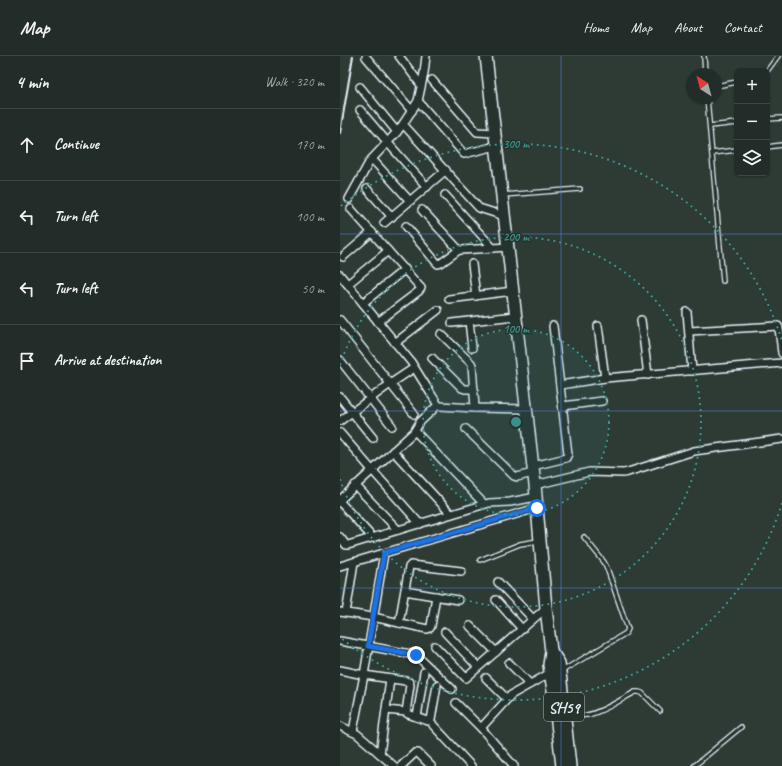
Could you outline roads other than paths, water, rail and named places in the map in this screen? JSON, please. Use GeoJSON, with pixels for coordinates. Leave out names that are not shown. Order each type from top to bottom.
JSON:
{"type":"FeatureCollection","features":[{"type":"Feature","properties":{"kind":"main road","name":"SH59"},"geometry":{"type":"LineString","coordinates":[[486,56],[535,486],[551,651],[559,663],[555,673],[554,697],[562,766]]}},
{"type":"Feature","properties":{"kind":"main road","name":"SH59"},"geometry":{"type":"LineString","coordinates":[[555,673],[564,715],[570,766]]}},
{"type":"Feature","properties":{"kind":"street"},"geometry":{"type":"LineString","coordinates":[[399,56],[422,85]]}},
{"type":"Feature","properties":{"kind":"street"},"geometry":{"type":"LineString","coordinates":[[349,199],[372,159],[404,124],[418,101],[426,56]]}},
{"type":"Feature","properties":{"kind":"street"},"geometry":{"type":"LineString","coordinates":[[366,57],[412,111]]}},
{"type":"Feature","properties":{"kind":"street"},"geometry":{"type":"LineString","coordinates":[[432,80],[477,132],[495,134]]}},
{"type":"Feature","properties":{"kind":"street"},"geometry":{"type":"LineString","coordinates":[[360,86],[397,132]]}},
{"type":"Feature","properties":{"kind":"street"},"geometry":{"type":"LineString","coordinates":[[418,101],[464,154],[496,146]]}},
{"type":"Feature","properties":{"kind":"street"},"geometry":{"type":"LineString","coordinates":[[360,110],[427,186]]}},
{"type":"Feature","properties":{"kind":"street"},"geometry":{"type":"LineString","coordinates":[[404,124],[479,208],[504,216]]}},
{"type":"Feature","properties":{"kind":"street"},"geometry":{"type":"LineString","coordinates":[[372,159],[410,202]]}},
{"type":"Feature","properties":{"kind":"street"},"geometry":{"type":"LineString","coordinates":[[384,223],[446,170]]}},
{"type":"Feature","properties":{"kind":"street"},"geometry":{"type":"LineString","coordinates":[[367,189],[392,217]]}},
{"type":"Feature","properties":{"kind":"street"},"geometry":{"type":"LineString","coordinates":[[445,195],[493,248]]}},
{"type":"Feature","properties":{"kind":"street"},"geometry":{"type":"LineString","coordinates":[[351,209],[421,288],[378,322]]}},
{"type":"Feature","properties":{"kind":"street"},"geometry":{"type":"LineString","coordinates":[[422,210],[459,250]]}},
{"type":"Feature","properties":{"kind":"street"},"geometry":{"type":"LineString","coordinates":[[406,226],[438,264],[459,250],[508,247]]}},
{"type":"Feature","properties":{"kind":"street"},"geometry":{"type":"LineString","coordinates":[[343,257],[372,232]]}},
{"type":"Feature","properties":{"kind":"street"},"geometry":{"type":"LineString","coordinates":[[348,284],[388,251]]}},
{"type":"Feature","properties":{"kind":"street"},"geometry":{"type":"LineString","coordinates":[[472,264],[476,296]]}},
{"type":"Feature","properties":{"kind":"street"},"geometry":{"type":"LineString","coordinates":[[363,303],[405,269]]}},
{"type":"Feature","properties":{"kind":"street"},"geometry":{"type":"LineString","coordinates":[[340,275],[411,362],[440,406],[526,409]]}},
{"type":"Feature","properties":{"kind":"street"},"geometry":{"type":"LineString","coordinates":[[449,299],[513,291]]}},
{"type":"Feature","properties":{"kind":"street"},"geometry":{"type":"LineString","coordinates":[[396,343],[438,310]]}},
{"type":"Feature","properties":{"kind":"street"},"geometry":{"type":"LineString","coordinates":[[687,312],[692,371]]}},
{"type":"Feature","properties":{"kind":"street"},"geometry":{"type":"LineString","coordinates":[[452,323],[516,316]]}},
{"type":"Feature","properties":{"kind":"street"},"geometry":{"type":"LineString","coordinates":[[340,320],[414,414]]}},
{"type":"Feature","properties":{"kind":"street"},"geometry":{"type":"LineString","coordinates":[[641,320],[648,375]]}},
{"type":"Feature","properties":{"kind":"street"},"geometry":{"type":"LineString","coordinates":[[469,321],[472,348]]}},
{"type":"Feature","properties":{"kind":"street"},"geometry":{"type":"LineString","coordinates":[[466,429],[514,476],[517,477],[533,469],[566,458],[568,454],[553,326]]}},
{"type":"Feature","properties":{"kind":"street"},"geometry":{"type":"LineString","coordinates":[[598,326],[605,378]]}},
{"type":"Feature","properties":{"kind":"street"},"geometry":{"type":"LineString","coordinates":[[689,331],[778,326],[782,353]]}},
{"type":"Feature","properties":{"kind":"street"},"geometry":{"type":"LineString","coordinates":[[441,334],[471,363],[475,408]]}},
{"type":"Feature","properties":{"kind":"street"},"geometry":{"type":"LineString","coordinates":[[432,358],[462,388],[474,389]]}},
{"type":"Feature","properties":{"kind":"street"},"geometry":{"type":"LineString","coordinates":[[340,360],[392,426]]}},
{"type":"Feature","properties":{"kind":"street"},"geometry":{"type":"LineString","coordinates":[[560,385],[605,378],[782,364]]}},
{"type":"Feature","properties":{"kind":"street"},"geometry":{"type":"LineString","coordinates":[[340,421],[370,398],[414,368]]}},
{"type":"Feature","properties":{"kind":"street"},"geometry":{"type":"LineString","coordinates":[[340,397],[373,438]]}},
{"type":"Feature","properties":{"kind":"street"},"geometry":{"type":"LineString","coordinates":[[563,406],[602,401]]}},
{"type":"Feature","properties":{"kind":"street"},"geometry":{"type":"LineString","coordinates":[[373,538],[340,501],[415,431],[420,422],[438,404]]}},
{"type":"Feature","properties":{"kind":"street"},"geometry":{"type":"LineString","coordinates":[[415,431],[484,504]]}},
{"type":"Feature","properties":{"kind":"street"},"geometry":{"type":"LineString","coordinates":[[340,434],[420,524]]}},
{"type":"Feature","properties":{"kind":"street"},"geometry":{"type":"LineString","coordinates":[[535,486],[589,472],[624,473],[694,451],[782,440]]}},
{"type":"Feature","properties":{"kind":"street"},"geometry":{"type":"LineString","coordinates":[[393,451],[451,514]]}},
{"type":"Feature","properties":{"kind":"street"},"geometry":{"type":"LineString","coordinates":[[355,486],[398,530]]}},
{"type":"Feature","properties":{"kind":"street"},"geometry":{"type":"LineString","coordinates":[[340,538],[347,545],[491,502],[536,502]]}},
{"type":"Feature","properties":{"kind":"street"},"geometry":{"type":"LineString","coordinates":[[340,566],[384,553],[536,502]]}},
{"type":"Feature","properties":{"kind":"street"},"geometry":{"type":"LineString","coordinates":[[353,731],[364,675],[384,553]]}},
{"type":"Feature","properties":{"kind":"street"},"geometry":{"type":"LineString","coordinates":[[354,562],[343,613],[430,628],[436,596]]}},
{"type":"Feature","properties":{"kind":"street"},"geometry":{"type":"LineString","coordinates":[[399,623],[410,565],[461,571]]}},
{"type":"Feature","properties":{"kind":"street"},"geometry":{"type":"LineString","coordinates":[[498,582],[533,619]]}},
{"type":"Feature","properties":{"kind":"street"},"geometry":{"type":"LineString","coordinates":[[405,591],[458,600]]}},
{"type":"Feature","properties":{"kind":"street"},"geometry":{"type":"LineString","coordinates":[[496,600],[522,629]]}},
{"type":"Feature","properties":{"kind":"street"},"geometry":{"type":"LineString","coordinates":[[435,646],[466,678],[546,608]]}},
{"type":"Feature","properties":{"kind":"street"},"geometry":{"type":"LineString","coordinates":[[470,626],[496,652]]}},
{"type":"Feature","properties":{"kind":"street"},"geometry":{"type":"LineString","coordinates":[[445,632],[478,667]]}},
{"type":"Feature","properties":{"kind":"street"},"geometry":{"type":"LineString","coordinates":[[340,641],[416,655],[452,689]]}},
{"type":"Feature","properties":{"kind":"street"},"geometry":{"type":"LineString","coordinates":[[509,663],[530,684]]}},
{"type":"Feature","properties":{"kind":"street"},"geometry":{"type":"LineString","coordinates":[[340,670],[409,682],[410,685],[406,712]]}},
{"type":"Feature","properties":{"kind":"street"},"geometry":{"type":"LineString","coordinates":[[417,717],[424,672]]}},
{"type":"Feature","properties":{"kind":"street"},"geometry":{"type":"LineString","coordinates":[[481,728],[511,695],[530,684],[555,673]]}},
{"type":"Feature","properties":{"kind":"street"},"geometry":{"type":"LineString","coordinates":[[486,678],[507,699]]}},
{"type":"Feature","properties":{"kind":"street"},"geometry":{"type":"LineString","coordinates":[[380,754],[390,679]]}},
{"type":"Feature","properties":{"kind":"street"},"geometry":{"type":"LineString","coordinates":[[386,710],[406,712],[428,721],[431,720],[437,685]]}},
{"type":"Feature","properties":{"kind":"street"},"geometry":{"type":"LineString","coordinates":[[456,702],[514,766]]}},
{"type":"Feature","properties":{"kind":"street"},"geometry":{"type":"LineString","coordinates":[[433,725],[471,766]]}},
{"type":"Feature","properties":{"kind":"street"},"geometry":{"type":"LineString","coordinates":[[340,726],[353,731],[393,766]]}},
{"type":"Feature","properties":{"kind":"street"},"geometry":{"type":"LineString","coordinates":[[401,766],[415,753],[418,753],[431,766]]}},
{"type":"Feature","properties":{"kind":"lane"},"geometry":{"type":"LineString","coordinates":[[704,56],[705,68]]}},
{"type":"Feature","properties":{"kind":"lane"},"geometry":{"type":"LineString","coordinates":[[769,68],[778,56]]}},
{"type":"Feature","properties":{"kind":"lane"},"geometry":{"type":"LineString","coordinates":[[722,85],[734,83]]}},
{"type":"Feature","properties":{"kind":"lane"},"geometry":{"type":"LineString","coordinates":[[708,104],[723,281]]}},
{"type":"Feature","properties":{"kind":"lane"},"geometry":{"type":"LineString","coordinates":[[770,119],[782,118]]}},
{"type":"Feature","properties":{"kind":"lane"},"geometry":{"type":"LineString","coordinates":[[710,126],[734,123]]}},
{"type":"Feature","properties":{"kind":"lane"},"geometry":{"type":"LineString","coordinates":[[770,147],[782,145]]}},
{"type":"Feature","properties":{"kind":"lane"},"geometry":{"type":"LineString","coordinates":[[712,152],[734,150]]}},
{"type":"Feature","properties":{"kind":"lane"},"geometry":{"type":"LineString","coordinates":[[502,195],[580,189]]}},
{"type":"Feature","properties":{"kind":"lane"},"geometry":{"type":"LineString","coordinates":[[555,673],[626,633],[628,629],[607,568],[584,537]]}},
{"type":"Feature","properties":{"kind":"lane"},"geometry":{"type":"LineString","coordinates":[[480,560],[523,543],[540,541]]}},
{"type":"Feature","properties":{"kind":"lane"},"geometry":{"type":"LineString","coordinates":[[564,715],[587,716],[601,711],[635,692],[642,694],[660,711]]}},
{"type":"Feature","properties":{"kind":"lane"},"geometry":{"type":"LineString","coordinates":[[694,766],[740,727]]}},
{"type":"Feature","properties":{"kind":"railway"},"geometry":{"type":"LineString","coordinates":[[340,133],[353,56]]}}]}
